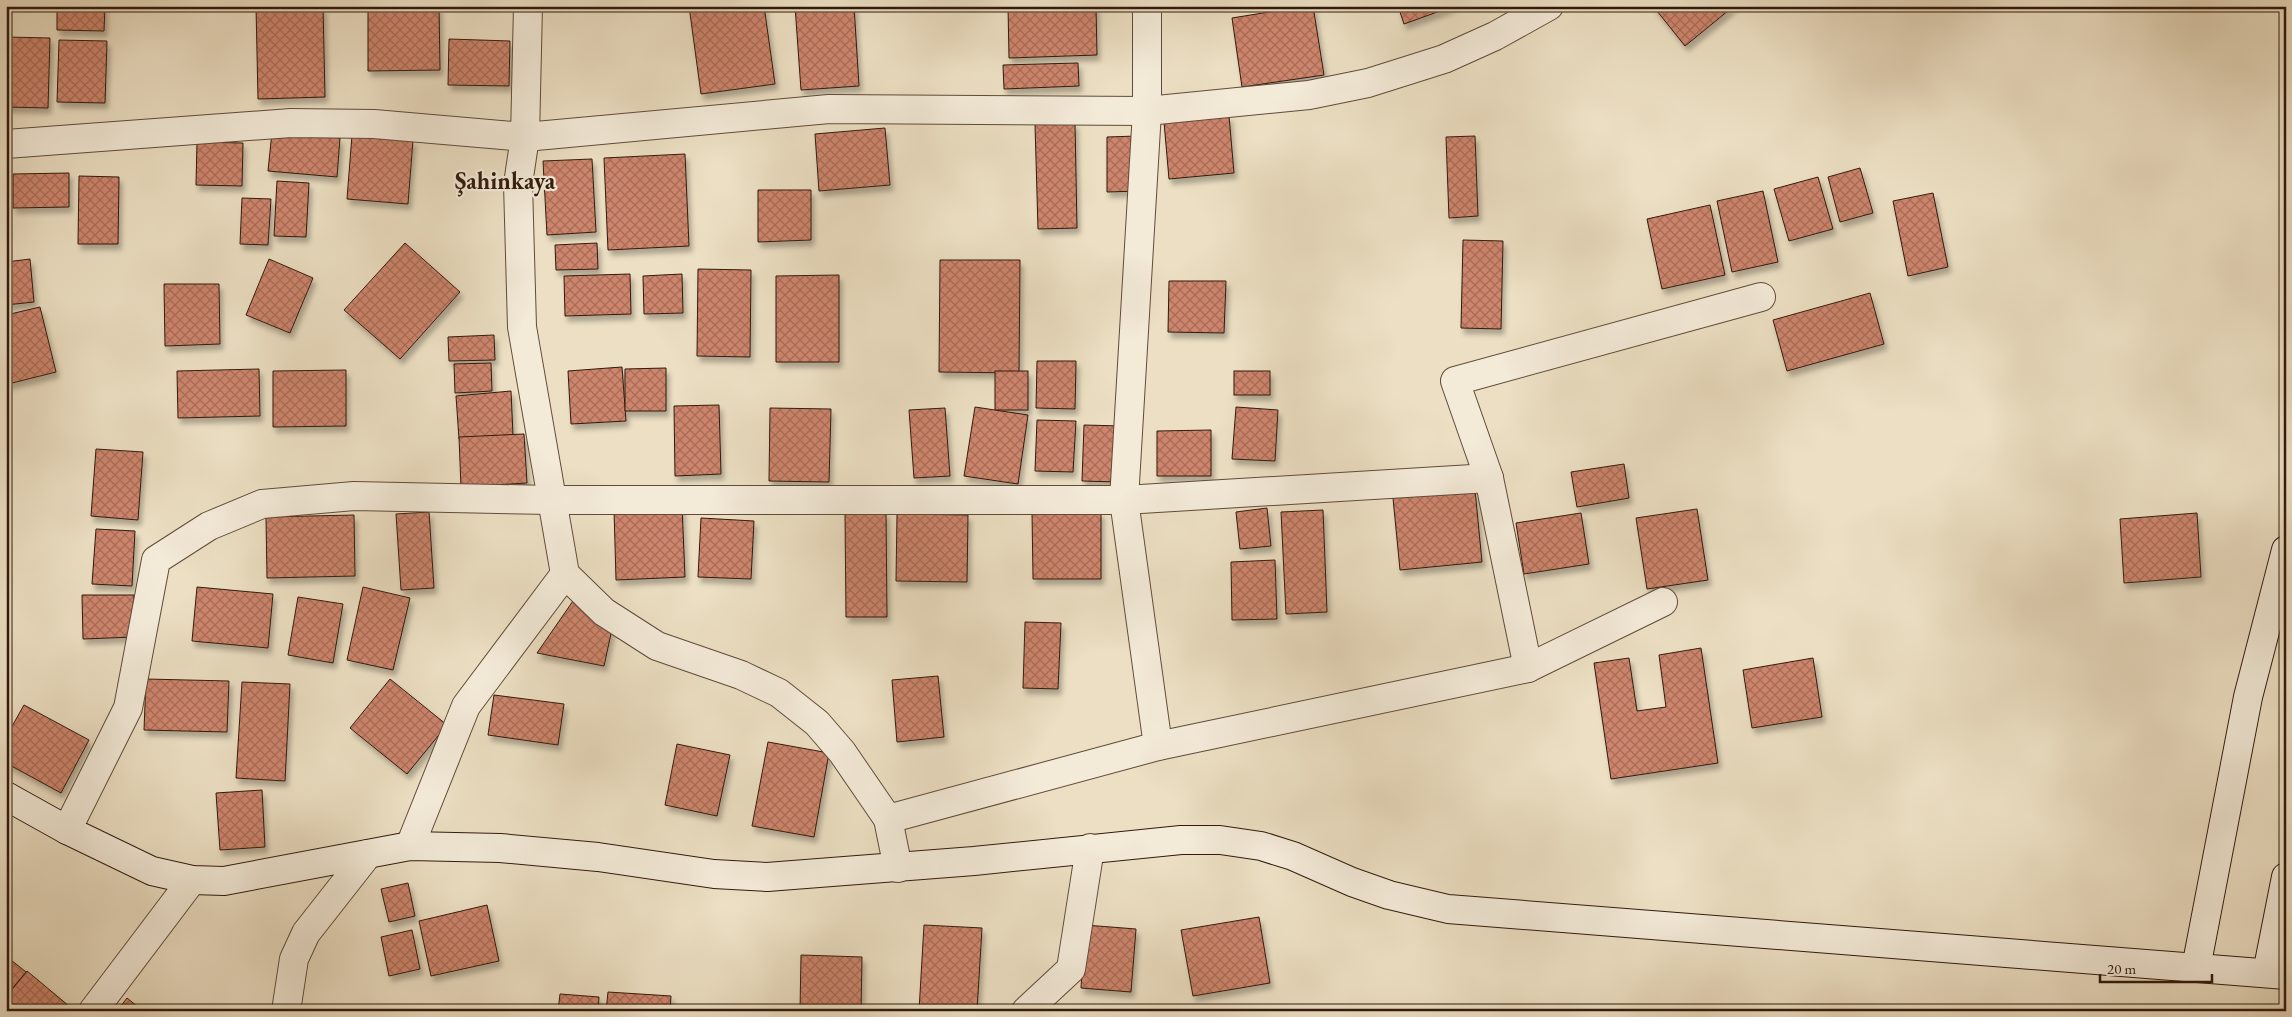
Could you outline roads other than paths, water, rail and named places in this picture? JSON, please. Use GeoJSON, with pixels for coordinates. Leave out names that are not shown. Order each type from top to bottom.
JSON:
{"type":"FeatureCollection","features":[{"type":"Feature","properties":{"kind":"street"},"geometry":{"type":"LineString","coordinates":[[528,6],[525,137],[518,184],[522,327],[565,574],[604,612],[657,646],[741,675],[779,694],[817,723],[842,752],[888,819],[898,868]]}},
{"type":"Feature","properties":{"kind":"street"},"geometry":{"type":"LineString","coordinates":[[1147,6],[1147,111],[1124,500],[1158,746]]}},
{"type":"Feature","properties":{"kind":"street"},"geometry":{"type":"LineString","coordinates":[[6,144],[291,124],[374,124],[525,137],[829,109],[1147,111],[1309,95],[1368,83],[1444,59],[1495,36],[1549,6]]}},
{"type":"Feature","properties":{"kind":"street"},"geometry":{"type":"LineString","coordinates":[[1528,668],[1489,478],[1455,381],[1761,297]]}},
{"type":"Feature","properties":{"kind":"street"},"geometry":{"type":"LineString","coordinates":[[67,830],[128,708],[156,560],[209,526],[262,504],[354,496],[551,500],[1124,500],[1489,478]]}},
{"type":"Feature","properties":{"kind":"street"},"geometry":{"type":"LineString","coordinates":[[2196,968],[2248,697],[2286,550]]}},
{"type":"Feature","properties":{"kind":"street"},"geometry":{"type":"LineString","coordinates":[[410,846],[466,706],[565,574]]}},
{"type":"Feature","properties":{"kind":"street"},"geometry":{"type":"LineString","coordinates":[[888,819],[1158,746],[1528,668],[1663,602]]}},
{"type":"Feature","properties":{"kind":"street"},"geometry":{"type":"LineString","coordinates":[[6,796],[67,830],[152,871],[192,880],[224,881],[410,846],[500,848],[598,857],[714,874],[767,877],[898,868],[1181,840],[1220,840],[1261,846],[1293,856],[1352,882],[1389,895],[1448,909],[2276,974],[2286,877]]}},
{"type":"Feature","properties":{"kind":"street"},"geometry":{"type":"LineString","coordinates":[[1026,1011],[1071,969],[1090,848]]}},
{"type":"Feature","properties":{"kind":"street"},"geometry":{"type":"LineString","coordinates":[[286,1011],[294,959],[306,934],[368,854]]}},
{"type":"Feature","properties":{"kind":"street"},"geometry":{"type":"LineString","coordinates":[[93,1011],[192,880]]}},
{"type":"Feature","properties":{"kind":"district","name":"Şahinkaya"},"geometry":{"type":"Point","coordinates":[505,181]}}]}
